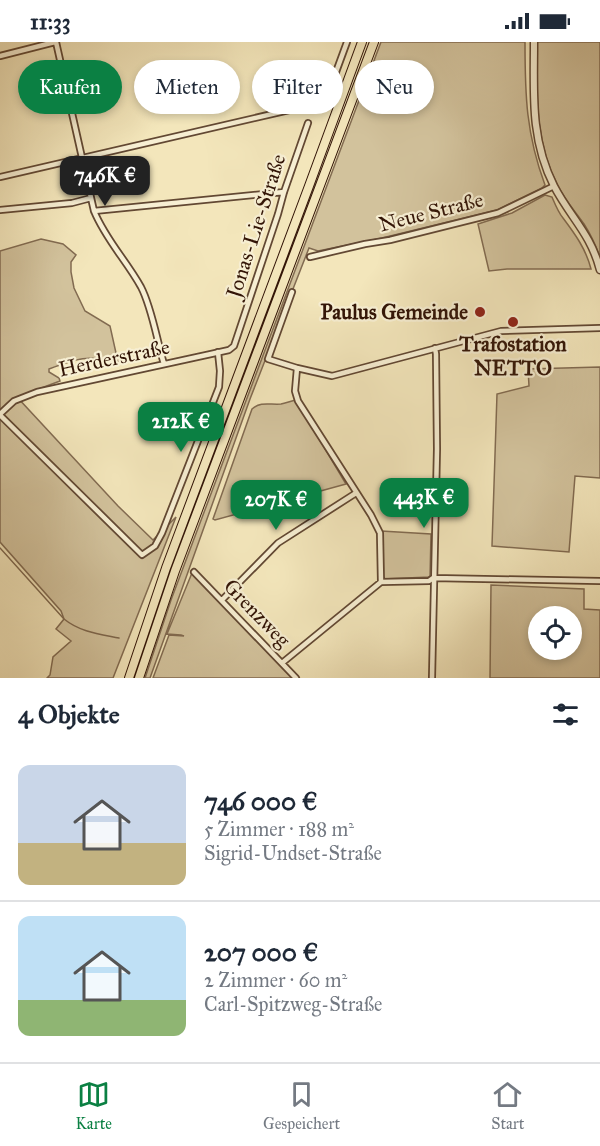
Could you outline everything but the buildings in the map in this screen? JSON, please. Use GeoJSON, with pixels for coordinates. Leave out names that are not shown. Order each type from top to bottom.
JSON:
{"type":"FeatureCollection","features":[{"type":"Feature","properties":{"kind":"highway"},"geometry":{"type":"LineString","coordinates":[[129,678],[166,568],[362,42]]}},
{"type":"Feature","properties":{"kind":"highway"},"geometry":{"type":"LineString","coordinates":[[140,678],[175,571],[374,42]]}},
{"type":"Feature","properties":{"kind":"street"},"geometry":{"type":"LineString","coordinates":[[0,56],[55,42],[94,211],[100,227],[130,269],[146,298],[164,364]]}},
{"type":"Feature","properties":{"kind":"street"},"geometry":{"type":"LineString","coordinates":[[0,177],[304,108],[327,95],[347,42]]}},
{"type":"Feature","properties":{"kind":"street"},"geometry":{"type":"LineString","coordinates":[[534,42],[534,118],[540,151],[554,186],[592,245],[600,270]]}},
{"type":"Feature","properties":{"kind":"street","name":"Jonas-Lie-Straße"},"geometry":{"type":"LineString","coordinates":[[236,340],[308,123]]}},
{"type":"Feature","properties":{"kind":"street","name":"Neue Straße"},"geometry":{"type":"LineString","coordinates":[[310,257],[498,213],[554,186]]}},
{"type":"Feature","properties":{"kind":"street"},"geometry":{"type":"LineString","coordinates":[[94,211],[284,192]]}},
{"type":"Feature","properties":{"kind":"street"},"geometry":{"type":"LineString","coordinates":[[0,210],[72,203],[91,198]]}},
{"type":"Feature","properties":{"kind":"street"},"geometry":{"type":"LineString","coordinates":[[292,292],[268,359],[332,376],[507,330],[600,328]]}},
{"type":"Feature","properties":{"kind":"street","name":"Herderstraße"},"geometry":{"type":"LineString","coordinates":[[0,414],[14,401],[37,392],[229,350],[234,346],[236,340]]}},
{"type":"Feature","properties":{"kind":"street"},"geometry":{"type":"LineString","coordinates":[[432,678],[437,449],[435,348]]}},
{"type":"Feature","properties":{"kind":"street"},"geometry":{"type":"LineString","coordinates":[[0,414],[142,555],[155,546],[162,533],[219,387],[218,352]]}},
{"type":"Feature","properties":{"kind":"street"},"geometry":{"type":"LineString","coordinates":[[297,368],[295,391],[298,401],[371,515],[380,533],[381,582]]}},
{"type":"Feature","properties":{"kind":"street"},"geometry":{"type":"LineString","coordinates":[[222,600],[278,543],[356,493]]}},
{"type":"Feature","properties":{"kind":"street","name":"Grenzweg"},"geometry":{"type":"LineString","coordinates":[[194,572],[296,678]]}},
{"type":"Feature","properties":{"kind":"street"},"geometry":{"type":"LineString","coordinates":[[282,663],[381,582],[434,579],[600,581]]}},
{"type":"Feature","properties":{"kind":"shaded area"},"geometry":{"type":"Polygon","coordinates":[[[381,42],[525,42],[525,80],[530,131],[545,185],[497,210],[318,251],[309,248],[250,399],[150,678],[145,678],[171,600],[355,111],[355,114],[434,114],[434,60],[374,60],[381,42]]]}},
{"type":"Feature","properties":{"kind":"shaded area"},"geometry":{"type":"Polygon","coordinates":[[[537,42],[600,42],[600,257],[587,228],[558,186],[545,152],[538,116],[537,42]]]}},
{"type":"Feature","properties":{"kind":"shaded area"},"geometry":{"type":"Polygon","coordinates":[[[545,195],[552,197],[583,248],[591,269],[489,271],[478,224],[512,213],[545,195]]]}},
{"type":"Feature","properties":{"kind":"shaded area"},"geometry":{"type":"Polygon","coordinates":[[[41,239],[63,244],[76,255],[71,262],[74,288],[85,311],[110,326],[118,362],[90,358],[59,365],[49,369],[49,372],[60,381],[17,397],[118,506],[153,540],[176,517],[113,678],[47,678],[50,675],[53,657],[71,641],[56,629],[64,619],[61,611],[0,542],[0,251],[41,239]]]}},
{"type":"Feature","properties":{"kind":"shaded area"},"geometry":{"type":"Polygon","coordinates":[[[600,367],[600,478],[575,476],[569,552],[492,546],[497,394],[529,386],[528,369],[600,367]]]}},
{"type":"Feature","properties":{"kind":"shaded area"},"geometry":{"type":"Polygon","coordinates":[[[296,400],[346,484],[213,519],[252,409],[262,404],[281,404],[296,400]]]}},
{"type":"Feature","properties":{"kind":"shaded area"},"geometry":{"type":"Polygon","coordinates":[[[381,531],[431,534],[430,577],[382,579],[381,531]]]}},
{"type":"Feature","properties":{"kind":"shaded area"},"geometry":{"type":"Polygon","coordinates":[[[194,568],[194,572],[296,678],[153,678],[169,635],[184,636],[167,634],[194,568]]]}},
{"type":"Feature","properties":{"kind":"shaded area"},"geometry":{"type":"Polygon","coordinates":[[[491,585],[584,589],[584,609],[600,610],[600,678],[490,678],[491,585]]]}},
{"type":"Feature","properties":{"kind":"waterway"},"geometry":{"type":"LineString","coordinates":[[0,548],[64,619],[83,630],[119,638]]}},
{"type":"Feature","properties":{"kind":"place","name":"Paulus Gemeinde"},"geometry":{"type":"Point","coordinates":[480,312]}},
{"type":"Feature","properties":{"kind":"place","name":"Trafostation NETTO"},"geometry":{"type":"Point","coordinates":[513,322]}}]}
